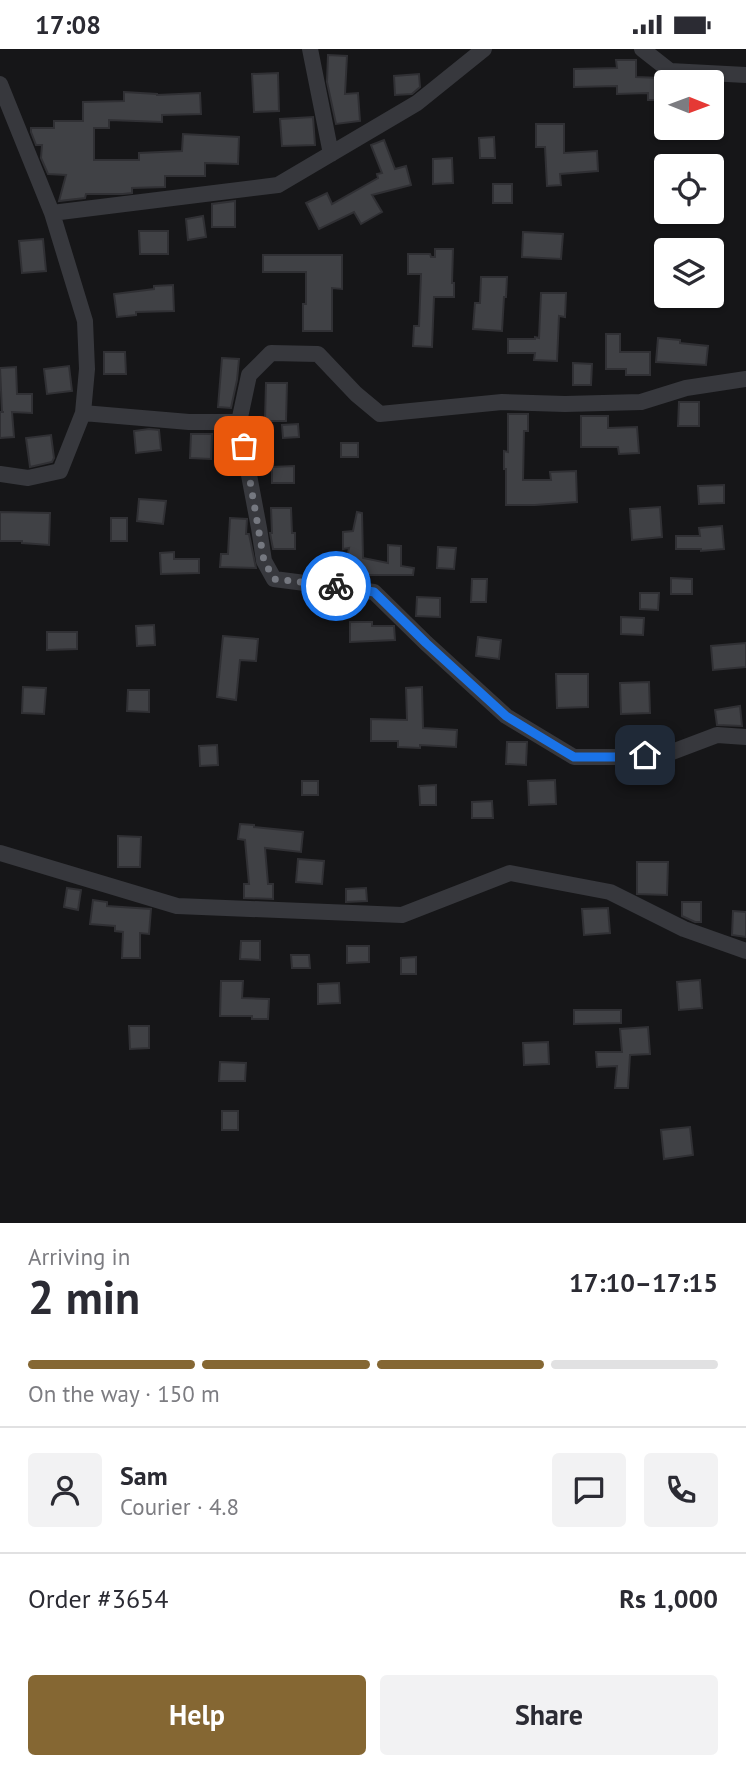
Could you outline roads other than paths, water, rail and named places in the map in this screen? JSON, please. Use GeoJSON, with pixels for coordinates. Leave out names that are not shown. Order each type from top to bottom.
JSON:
{"type":"FeatureCollection","features":[{"type":"Feature","properties":{"kind":"street"},"geometry":{"type":"LineString","coordinates":[[310,49],[331,154]]}},
{"type":"Feature","properties":{"kind":"street"},"geometry":{"type":"LineString","coordinates":[[52,213],[278,185],[417,103],[484,49]]}},
{"type":"Feature","properties":{"kind":"street"},"geometry":{"type":"LineString","coordinates":[[642,49],[670,71],[746,75]]}},
{"type":"Feature","properties":{"kind":"street"},"geometry":{"type":"LineString","coordinates":[[0,84],[52,213],[85,321],[87,369],[83,413],[60,471],[28,478],[0,474]]}},
{"type":"Feature","properties":{"kind":"street"},"geometry":{"type":"LineString","coordinates":[[746,379],[686,388],[641,402],[502,403],[380,414],[356,394],[318,354],[271,353],[249,375],[239,422],[264,561],[274,579],[374,592],[506,716],[574,757],[618,757],[672,752],[717,735],[746,737]]}},
{"type":"Feature","properties":{"kind":"street"},"geometry":{"type":"LineString","coordinates":[[83,413],[189,422],[239,422]]}},
{"type":"Feature","properties":{"kind":"street"},"geometry":{"type":"LineString","coordinates":[[0,853],[177,906],[402,915],[510,873],[610,892],[684,929],[746,951]]}}]}
